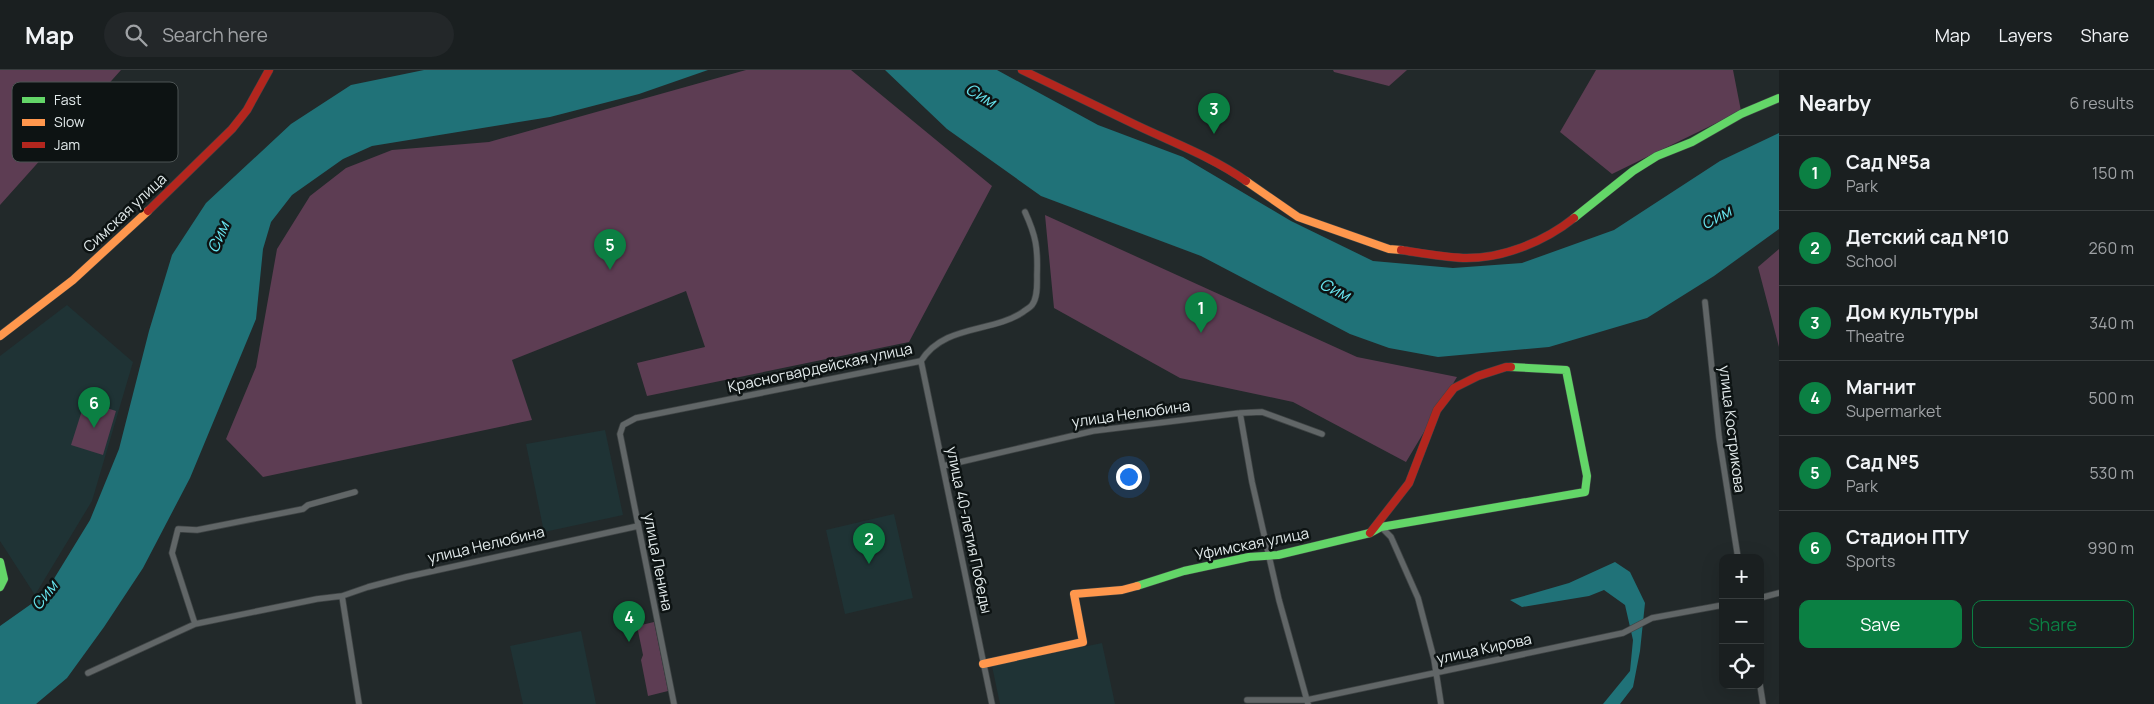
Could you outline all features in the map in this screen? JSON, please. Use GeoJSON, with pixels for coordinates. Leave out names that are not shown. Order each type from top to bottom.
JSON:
{"type":"FeatureCollection","features":[{"type":"Feature","properties":{"kind":"street","name":"Симская улица"},"geometry":{"type":"LineString","coordinates":[[0,336],[73,280],[185,176],[232,129],[247,110],[269,70]]}},
{"type":"Feature","properties":{"kind":"street"},"geometry":{"type":"LineString","coordinates":[[1022,70],[1138,126],[1184,145],[1231,170],[1298,217],[1389,249],[1464,258],[1510,252],[1530,244],[1569,222],[1633,171],[1657,156],[1692,142],[1741,114],[1779,98]]}},
{"type":"Feature","properties":{"kind":"street","name":"Красногвардейская улица"},"geometry":{"type":"LineString","coordinates":[[623,425],[636,418],[921,361],[928,349],[944,340],[971,328],[1015,317],[1032,306],[1037,290],[1038,262],[1035,236],[1025,212]]}},
{"type":"Feature","properties":{"kind":"street","name":"улица Кострикова"},"geometry":{"type":"LineString","coordinates":[[1705,302],[1719,437],[1737,554]]}},
{"type":"Feature","properties":{"kind":"street","name":"улица 40-летия Победы"},"geometry":{"type":"LineString","coordinates":[[921,361],[992,704]]}},
{"type":"Feature","properties":{"kind":"street","name":"Уфимская улица"},"geometry":{"type":"LineString","coordinates":[[983,664],[1083,642],[1074,594],[1122,590],[1184,571],[1249,558],[1269,556],[1370,533],[1382,527],[1585,492],[1588,476],[1566,370],[1506,367],[1478,376],[1454,388],[1437,410],[1409,483],[1370,533]]}},
{"type":"Feature","properties":{"kind":"street","name":"улица Нелюбина"},"geometry":{"type":"LineString","coordinates":[[943,466],[1093,432],[1240,413],[1262,412],[1322,434]]}},
{"type":"Feature","properties":{"kind":"street"},"geometry":{"type":"LineString","coordinates":[[1240,413],[1252,482],[1269,556],[1287,631],[1308,702]]}},
{"type":"Feature","properties":{"kind":"street","name":"улица Ленина"},"geometry":{"type":"LineString","coordinates":[[623,425],[620,434],[674,704]]}},
{"type":"Feature","properties":{"kind":"street"},"geometry":{"type":"LineString","coordinates":[[195,624],[172,553],[178,529],[197,530],[284,513],[303,509],[308,505],[355,492]]}},
{"type":"Feature","properties":{"kind":"street","name":"улица Нелюбина"},"geometry":{"type":"LineString","coordinates":[[88,673],[195,624],[317,599],[341,600],[368,587],[406,577],[638,526]]}},
{"type":"Feature","properties":{"kind":"street"},"geometry":{"type":"LineString","coordinates":[[1382,527],[1391,537],[1426,621],[1442,704]]}},
{"type":"Feature","properties":{"kind":"street"},"geometry":{"type":"LineString","coordinates":[[0,562],[4,579],[0,587]]}},
{"type":"Feature","properties":{"kind":"street"},"geometry":{"type":"LineString","coordinates":[[1764,597],[1779,594]]}},
{"type":"Feature","properties":{"kind":"street"},"geometry":{"type":"LineString","coordinates":[[341,600],[359,704]]}},
{"type":"Feature","properties":{"kind":"street","name":"улица Кирова"},"geometry":{"type":"LineString","coordinates":[[1247,700],[1308,702],[1435,672],[1623,633],[1652,618],[1719,606]]}},
{"type":"Feature","properties":{"kind":"street"},"geometry":{"type":"LineString","coordinates":[[1761,689],[1763,704]]}},
{"type":"Feature","properties":{"kind":"shaded area"},"geometry":{"type":"Polygon","coordinates":[[[0,70],[121,70],[110,82],[12,82],[12,162],[39,162],[0,205],[0,70]]]}},
{"type":"Feature","properties":{"kind":"shaded area"},"geometry":{"type":"Polygon","coordinates":[[[746,70],[851,70],[992,186],[909,342],[647,396],[637,363],[705,347],[686,291],[512,360],[532,420],[263,477],[226,439],[256,367],[277,249],[310,196],[346,168],[392,150],[489,142],[746,70]]]}},
{"type":"Feature","properties":{"kind":"shaded area"},"geometry":{"type":"Polygon","coordinates":[[[1333,70],[1407,70],[1389,86],[1334,72],[1333,70]]]}},
{"type":"Feature","properties":{"kind":"shaded area"},"geometry":{"type":"Polygon","coordinates":[[[1596,70],[1733,70],[1741,111],[1612,174],[1560,132],[1596,70]]]}},
{"type":"Feature","properties":{"kind":"shaded area"},"geometry":{"type":"Polygon","coordinates":[[[1045,215],[1357,357],[1457,377],[1406,462],[1293,402],[1180,378],[1054,308],[1045,215]]]}},
{"type":"Feature","properties":{"kind":"shaded area"},"geometry":{"type":"Polygon","coordinates":[[[1779,249],[1779,347],[1758,267],[1779,249]]]}},
{"type":"Feature","properties":{"kind":"shaded area"},"geometry":{"type":"Polygon","coordinates":[[[67,305],[133,362],[92,501],[35,595],[0,541],[0,356],[67,305]]]}},
{"type":"Feature","properties":{"kind":"shaded area"},"geometry":{"type":"Polygon","coordinates":[[[85,401],[116,411],[103,455],[71,445],[85,401]]]}},
{"type":"Feature","properties":{"kind":"shaded area"},"geometry":{"type":"Polygon","coordinates":[[[605,430],[623,515],[544,532],[526,444],[605,430]]]}},
{"type":"Feature","properties":{"kind":"shaded area"},"geometry":{"type":"Polygon","coordinates":[[[894,514],[913,598],[845,614],[826,530],[894,514]]]}},
{"type":"Feature","properties":{"kind":"shaded area"},"geometry":{"type":"Polygon","coordinates":[[[654,622],[668,691],[648,696],[637,626],[654,622]]]}},
{"type":"Feature","properties":{"kind":"shaded area"},"geometry":{"type":"Polygon","coordinates":[[[581,631],[596,704],[523,704],[510,646],[581,631]]]}},
{"type":"Feature","properties":{"kind":"shaded area"},"geometry":{"type":"Polygon","coordinates":[[[1102,643],[1115,704],[1000,704],[992,666],[1102,643]]]}},
{"type":"Feature","properties":{"kind":"water","name":"Сим"},"geometry":{"type":"Polygon","coordinates":[[[424,70],[708,70],[639,94],[550,117],[372,146],[343,159],[292,195],[271,222],[263,249],[256,319],[190,478],[143,568],[67,678],[36,704],[0,704],[0,626],[44,595],[90,520],[119,449],[149,331],[172,255],[206,203],[291,124],[351,85],[424,70]]]}},
{"type":"Feature","properties":{"kind":"water","name":"Сим"},"geometry":{"type":"Polygon","coordinates":[[[885,70],[997,70],[1098,125],[1183,157],[1291,221],[1373,261],[1453,268],[1522,263],[1614,230],[1720,161],[1779,133],[1779,229],[1714,276],[1647,318],[1549,347],[1438,357],[1389,348],[1350,334],[1201,256],[1041,196],[947,129],[885,70]]]}},
{"type":"Feature","properties":{"kind":"water"},"geometry":{"type":"Polygon","coordinates":[[[1615,562],[1630,572],[1645,603],[1640,651],[1633,687],[1620,704],[1603,704],[1630,671],[1633,640],[1625,605],[1604,590],[1589,596],[1522,607],[1510,600],[1569,583],[1615,562]]]}},
{"type":"Feature","properties":{"kind":"traffic: fast"},"geometry":{"type":"LineString","coordinates":[[1574,218],[1633,171],[1657,156],[1692,142],[1741,114],[1779,98]]}},
{"type":"Feature","properties":{"kind":"traffic: fast"},"geometry":{"type":"LineString","coordinates":[[1137,586],[1184,571],[1249,557],[1278,555],[1370,533],[1381,527],[1585,492],[1587,476],[1566,370],[1511,367]]}},
{"type":"Feature","properties":{"kind":"traffic: fast"},"geometry":{"type":"LineString","coordinates":[[0,562],[4,579],[0,587]]}},
{"type":"Feature","properties":{"kind":"traffic: slow"},"geometry":{"type":"LineString","coordinates":[[1246,181],[1298,217],[1389,249],[1401,250]]}},
{"type":"Feature","properties":{"kind":"traffic: slow"},"geometry":{"type":"LineString","coordinates":[[0,336],[73,280],[148,211]]}},
{"type":"Feature","properties":{"kind":"traffic: slow"},"geometry":{"type":"LineString","coordinates":[[983,664],[1083,642],[1074,594],[1122,590],[1137,586]]}},
{"type":"Feature","properties":{"kind":"traffic: jam"},"geometry":{"type":"LineString","coordinates":[[148,211],[232,129],[247,110],[269,70]]}},
{"type":"Feature","properties":{"kind":"traffic: jam"},"geometry":{"type":"LineString","coordinates":[[1022,70],[1206,157],[1246,181]]}},
{"type":"Feature","properties":{"kind":"traffic: jam"},"geometry":{"type":"LineString","coordinates":[[1401,250],[1463,258],[1493,256],[1522,247],[1549,235],[1574,218]]}},
{"type":"Feature","properties":{"kind":"traffic: jam"},"geometry":{"type":"LineString","coordinates":[[1370,533],[1409,483],[1437,410],[1454,388],[1478,376],[1511,367]]}},
{"type":"Feature","properties":{"kind":"place","name":"Дом культуры"},"geometry":{"type":"Point","coordinates":[1214,134]}},
{"type":"Feature","properties":{"kind":"place","name":"Сад №5"},"geometry":{"type":"Point","coordinates":[610,270]}},
{"type":"Feature","properties":{"kind":"place","name":"Сад №5а"},"geometry":{"type":"Point","coordinates":[1201,333]}},
{"type":"Feature","properties":{"kind":"place","name":"Стадион ПТУ"},"geometry":{"type":"Point","coordinates":[94,428]}},
{"type":"Feature","properties":{"kind":"place","name":"Детский сад №10"},"geometry":{"type":"Point","coordinates":[869,564]}},
{"type":"Feature","properties":{"kind":"place","name":"Магнит"},"geometry":{"type":"Point","coordinates":[629,642]}}]}
